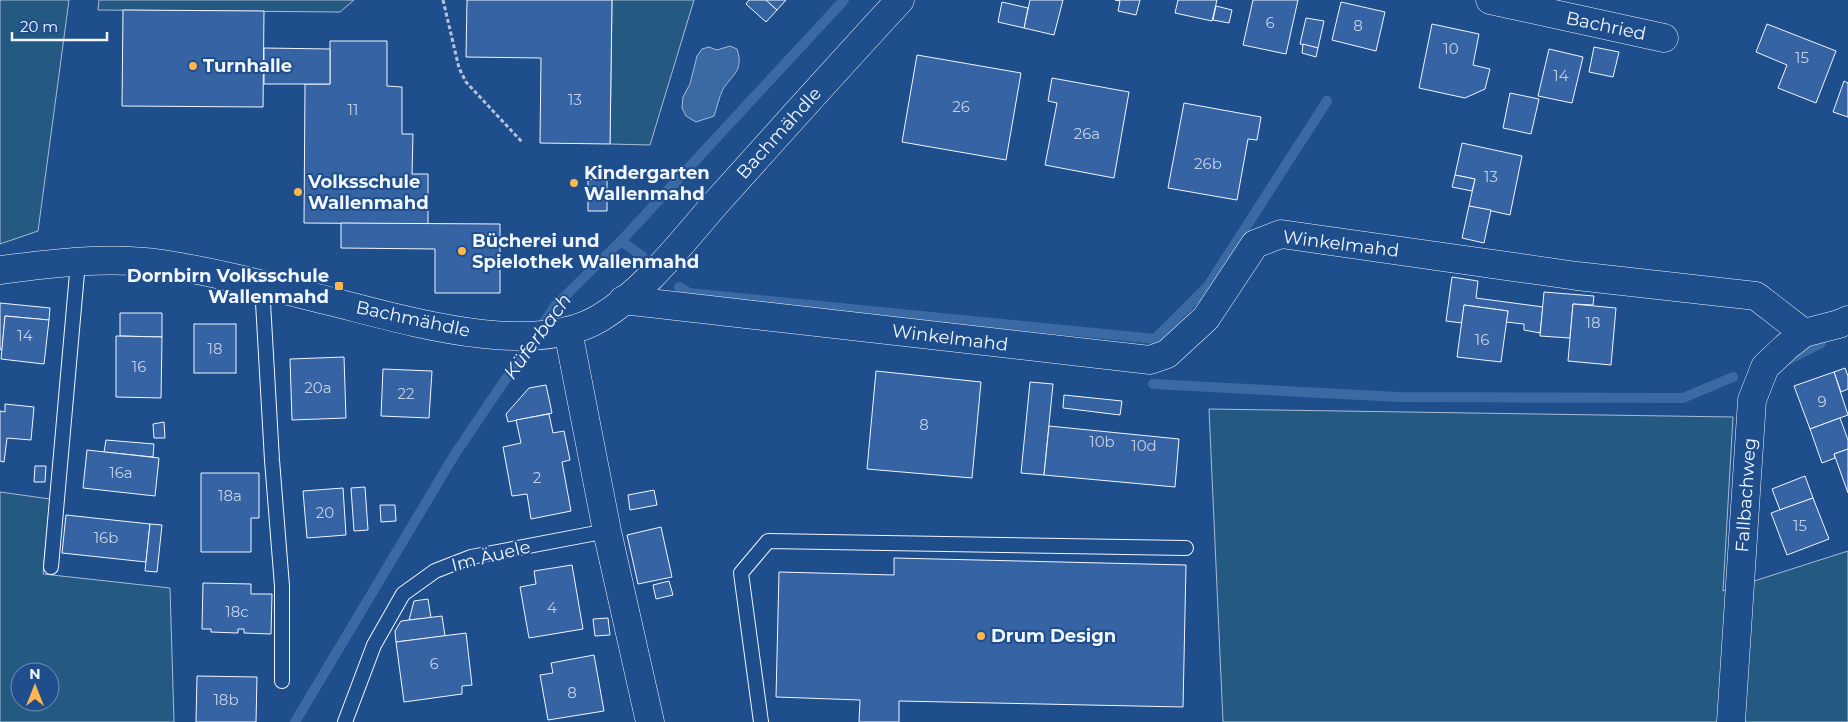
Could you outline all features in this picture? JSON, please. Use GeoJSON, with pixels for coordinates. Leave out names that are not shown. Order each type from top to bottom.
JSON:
{"type":"FeatureCollection","features":[{"type":"Feature","properties":{"kind":"street","name":"Bachmähdle"},"geometry":{"type":"LineString","coordinates":[[0,270],[119,260],[163,264],[207,272],[449,330],[525,336],[562,332],[586,325],[601,317],[649,278],[900,0]]}},
{"type":"Feature","properties":{"kind":"street","name":"Bachried"},"geometry":{"type":"LineString","coordinates":[[1490,0],[1664,38]]}},
{"type":"Feature","properties":{"kind":"street","name":"Winkelmahd"},"geometry":{"type":"LineString","coordinates":[[623,300],[1150,360],[1167,354],[1206,318],[1255,244],[1281,234],[1577,276],[1756,296],[1804,333]]}},
{"type":"Feature","properties":{"kind":"street","name":"Fallbachweg"},"geometry":{"type":"LineString","coordinates":[[1731,722],[1752,400],[1765,367],[1804,333],[1848,320]]}},
{"type":"Feature","properties":{"kind":"street"},"geometry":{"type":"LineString","coordinates":[[562,332],[650,722]]}},
{"type":"Feature","properties":{"kind":"lane"},"geometry":{"type":"LineString","coordinates":[[51,568],[78,262]]}},
{"type":"Feature","properties":{"kind":"lane"},"geometry":{"type":"LineString","coordinates":[[262,285],[272,460],[282,586],[282,681]]}},
{"type":"Feature","properties":{"kind":"lane","name":"Im Äuele"},"geometry":{"type":"LineString","coordinates":[[345,722],[374,645],[403,594],[435,571],[472,557],[607,531]]}},
{"type":"Feature","properties":{"kind":"lane"},"geometry":{"type":"LineString","coordinates":[[761,722],[741,573],[768,541],[1186,548]]}},
{"type":"Feature","properties":{"kind":"path"},"geometry":{"type":"LineString","coordinates":[[443,0],[458,68],[466,82],[522,142]]}},
{"type":"Feature","properties":{"kind":"shaded area"},"geometry":{"type":"Polygon","coordinates":[[[0,0],[69,0],[38,231],[0,244],[0,0]]]}},
{"type":"Feature","properties":{"kind":"shaded area"},"geometry":{"type":"Polygon","coordinates":[[[99,0],[354,0],[340,12],[98,10],[99,0]]]}},
{"type":"Feature","properties":{"kind":"shaded area"},"geometry":{"type":"Polygon","coordinates":[[[612,0],[694,0],[650,145],[610,144],[612,0]]]}},
{"type":"Feature","properties":{"kind":"shaded area"},"geometry":{"type":"Polygon","coordinates":[[[730,46],[737,49],[739,56],[738,67],[720,95],[714,116],[696,122],[686,116],[682,108],[683,97],[690,84],[697,56],[702,49],[709,47],[717,50],[730,46]]]}},
{"type":"Feature","properties":{"kind":"shaded area"},"geometry":{"type":"Polygon","coordinates":[[[1209,409],[1733,417],[1723,591],[1848,551],[1848,722],[1223,722],[1209,409]]]}},
{"type":"Feature","properties":{"kind":"shaded area"},"geometry":{"type":"Polygon","coordinates":[[[0,492],[50,499],[43,574],[170,588],[174,722],[0,722],[0,492]]]}},
{"type":"Feature","properties":{"kind":"building"},"geometry":{"type":"Polygon","coordinates":[[[467,0],[612,0],[610,144],[540,143],[541,58],[466,57],[467,0]]]}},
{"type":"Feature","properties":{"kind":"building"},"geometry":{"type":"Polygon","coordinates":[[[749,0],[766,0],[777,10],[766,22],[746,4],[749,0]]]}},
{"type":"Feature","properties":{"kind":"building"},"geometry":{"type":"Polygon","coordinates":[[[766,0],[786,0],[777,10],[766,0]]]}},
{"type":"Feature","properties":{"kind":"building"},"geometry":{"type":"Polygon","coordinates":[[[1030,0],[1063,0],[1054,35],[1024,28],[1030,0]]]}},
{"type":"Feature","properties":{"kind":"building"},"geometry":{"type":"Polygon","coordinates":[[[1115,0],[1140,0],[1136,15],[1118,11],[1120,1],[1115,0]]]}},
{"type":"Feature","properties":{"kind":"building"},"geometry":{"type":"Polygon","coordinates":[[[1178,0],[1217,0],[1212,21],[1175,13],[1178,0]]]}},
{"type":"Feature","properties":{"kind":"building"},"geometry":{"type":"Polygon","coordinates":[[[1253,0],[1298,0],[1286,54],[1243,45],[1253,0]]]}},
{"type":"Feature","properties":{"kind":"building"},"geometry":{"type":"Polygon","coordinates":[[[1002,2],[1028,8],[1024,28],[998,22],[1002,2]]]}},
{"type":"Feature","properties":{"kind":"building"},"geometry":{"type":"Polygon","coordinates":[[[1341,2],[1385,12],[1376,51],[1332,40],[1341,2]]]}},
{"type":"Feature","properties":{"kind":"building"},"geometry":{"type":"Polygon","coordinates":[[[1216,6],[1232,10],[1229,23],[1213,20],[1216,6]]]}},
{"type":"Feature","properties":{"kind":"building","name":"Turnhalle"},"geometry":{"type":"Polygon","coordinates":[[[123,10],[264,11],[263,107],[122,106],[123,10]]]}},
{"type":"Feature","properties":{"kind":"building"},"geometry":{"type":"Polygon","coordinates":[[[1306,18],[1324,21],[1318,48],[1300,44],[1306,18]]]}},
{"type":"Feature","properties":{"kind":"building"},"geometry":{"type":"Polygon","coordinates":[[[1432,24],[1479,34],[1473,65],[1490,69],[1485,89],[1465,98],[1419,88],[1432,24]]]}},
{"type":"Feature","properties":{"kind":"building"},"geometry":{"type":"Polygon","coordinates":[[[1767,24],[1836,51],[1816,103],[1778,88],[1787,65],[1756,52],[1767,24]]]}},
{"type":"Feature","properties":{"kind":"building"},"geometry":{"type":"Polygon","coordinates":[[[330,41],[387,41],[387,86],[402,87],[402,134],[413,134],[412,174],[428,174],[428,224],[304,223],[305,84],[330,84],[330,41]]]}},
{"type":"Feature","properties":{"kind":"building"},"geometry":{"type":"Polygon","coordinates":[[[1303,44],[1318,48],[1316,57],[1302,53],[1303,44]]]}},
{"type":"Feature","properties":{"kind":"building"},"geometry":{"type":"Polygon","coordinates":[[[1594,47],[1619,52],[1613,77],[1589,72],[1594,47]]]}},
{"type":"Feature","properties":{"kind":"building"},"geometry":{"type":"Polygon","coordinates":[[[264,48],[330,49],[330,84],[264,84],[264,48]]]}},
{"type":"Feature","properties":{"kind":"building"},"geometry":{"type":"Polygon","coordinates":[[[1549,49],[1583,57],[1572,103],[1538,96],[1549,49]]]}},
{"type":"Feature","properties":{"kind":"building"},"geometry":{"type":"Polygon","coordinates":[[[917,55],[1021,73],[1006,160],[902,142],[917,55]]]}},
{"type":"Feature","properties":{"kind":"building"},"geometry":{"type":"Polygon","coordinates":[[[1052,78],[1129,92],[1114,178],[1045,165],[1057,103],[1048,101],[1052,78]]]}},
{"type":"Feature","properties":{"kind":"building"},"geometry":{"type":"Polygon","coordinates":[[[1844,81],[1848,83],[1848,117],[1833,112],[1844,81]]]}},
{"type":"Feature","properties":{"kind":"building"},"geometry":{"type":"Polygon","coordinates":[[[1510,93],[1539,99],[1531,134],[1503,128],[1510,93]]]}},
{"type":"Feature","properties":{"kind":"building"},"geometry":{"type":"Polygon","coordinates":[[[1184,103],[1261,117],[1257,140],[1248,139],[1237,200],[1168,188],[1184,103]]]}},
{"type":"Feature","properties":{"kind":"building"},"geometry":{"type":"Polygon","coordinates":[[[1462,143],[1522,156],[1510,215],[1469,206],[1475,179],[1455,175],[1462,143]]]}},
{"type":"Feature","properties":{"kind":"building"},"geometry":{"type":"Polygon","coordinates":[[[1455,175],[1475,179],[1472,191],[1452,187],[1455,175]]]}},
{"type":"Feature","properties":{"kind":"building"},"geometry":{"type":"Polygon","coordinates":[[[588,179],[607,180],[607,211],[588,211],[588,179]]]}},
{"type":"Feature","properties":{"kind":"building"},"geometry":{"type":"Polygon","coordinates":[[[1469,206],[1491,210],[1484,243],[1462,238],[1469,206]]]}},
{"type":"Feature","properties":{"kind":"building"},"geometry":{"type":"Polygon","coordinates":[[[341,223],[500,224],[500,293],[435,293],[435,249],[341,248],[341,223]]]}},
{"type":"Feature","properties":{"kind":"building"},"geometry":{"type":"Polygon","coordinates":[[[1452,277],[1478,281],[1476,298],[1543,307],[1540,333],[1524,330],[1524,324],[1506,322],[1508,311],[1464,305],[1462,323],[1446,321],[1452,277]]]}},
{"type":"Feature","properties":{"kind":"building"},"geometry":{"type":"Polygon","coordinates":[[[1544,292],[1594,296],[1593,305],[1573,304],[1570,338],[1540,336],[1544,292]]]}},
{"type":"Feature","properties":{"kind":"building"},"geometry":{"type":"Polygon","coordinates":[[[0,303],[50,308],[49,320],[5,316],[2,351],[0,349],[0,303]]]}},
{"type":"Feature","properties":{"kind":"building"},"geometry":{"type":"Polygon","coordinates":[[[1573,304],[1616,308],[1611,365],[1568,361],[1573,304]]]}},
{"type":"Feature","properties":{"kind":"building"},"geometry":{"type":"Polygon","coordinates":[[[1464,305],[1508,311],[1501,362],[1457,357],[1464,305]]]}},
{"type":"Feature","properties":{"kind":"building"},"geometry":{"type":"Polygon","coordinates":[[[120,313],[162,313],[162,337],[120,336],[120,313]]]}},
{"type":"Feature","properties":{"kind":"building"},"geometry":{"type":"Polygon","coordinates":[[[5,316],[49,320],[44,364],[1,359],[5,316]]]}},
{"type":"Feature","properties":{"kind":"building"},"geometry":{"type":"Polygon","coordinates":[[[194,324],[236,324],[236,373],[194,373],[194,324]]]}},
{"type":"Feature","properties":{"kind":"building"},"geometry":{"type":"Polygon","coordinates":[[[116,336],[162,337],[161,398],[116,397],[116,336]]]}},
{"type":"Feature","properties":{"kind":"building"},"geometry":{"type":"Polygon","coordinates":[[[344,357],[346,418],[292,420],[290,359],[344,357]]]}},
{"type":"Feature","properties":{"kind":"building"},"geometry":{"type":"Polygon","coordinates":[[[1845,368],[1848,376],[1848,389],[1841,392],[1834,372],[1845,368]]]}},
{"type":"Feature","properties":{"kind":"building"},"geometry":{"type":"Polygon","coordinates":[[[383,369],[432,371],[429,418],[381,416],[383,369]]]}},
{"type":"Feature","properties":{"kind":"building"},"geometry":{"type":"Polygon","coordinates":[[[876,371],[981,382],[972,478],[867,469],[876,371]]]}},
{"type":"Feature","properties":{"kind":"building"},"geometry":{"type":"Polygon","coordinates":[[[1834,372],[1848,415],[1810,429],[1794,386],[1834,372]]]}},
{"type":"Feature","properties":{"kind":"building"},"geometry":{"type":"Polygon","coordinates":[[[1030,382],[1053,384],[1044,475],[1021,473],[1030,382]]]}},
{"type":"Feature","properties":{"kind":"building"},"geometry":{"type":"Polygon","coordinates":[[[546,385],[552,413],[508,422],[506,414],[529,388],[546,385]]]}},
{"type":"Feature","properties":{"kind":"building"},"geometry":{"type":"Polygon","coordinates":[[[1064,395],[1122,401],[1120,415],[1063,408],[1064,395]]]}},
{"type":"Feature","properties":{"kind":"building"},"geometry":{"type":"Polygon","coordinates":[[[5,404],[34,407],[31,440],[7,438],[4,462],[0,461],[0,411],[5,412],[5,404]]]}},
{"type":"Feature","properties":{"kind":"building"},"geometry":{"type":"Polygon","coordinates":[[[549,414],[553,433],[564,431],[570,460],[562,462],[571,511],[531,519],[527,494],[512,496],[503,447],[521,443],[516,420],[549,414]]]}},
{"type":"Feature","properties":{"kind":"building"},"geometry":{"type":"Polygon","coordinates":[[[1840,418],[1848,440],[1848,449],[1834,454],[1835,458],[1822,463],[1810,429],[1840,418]]]}},
{"type":"Feature","properties":{"kind":"building"},"geometry":{"type":"Polygon","coordinates":[[[164,422],[165,438],[154,438],[153,424],[164,422]]]}},
{"type":"Feature","properties":{"kind":"building"},"geometry":{"type":"Polygon","coordinates":[[[1049,426],[1179,439],[1175,487],[1044,475],[1049,426]]]}},
{"type":"Feature","properties":{"kind":"building"},"geometry":{"type":"Polygon","coordinates":[[[106,440],[154,444],[153,457],[104,452],[106,440]]]}},
{"type":"Feature","properties":{"kind":"building"},"geometry":{"type":"Polygon","coordinates":[[[1848,449],[1848,493],[1834,454],[1848,449]]]}},
{"type":"Feature","properties":{"kind":"building"},"geometry":{"type":"Polygon","coordinates":[[[87,450],[159,458],[155,496],[83,488],[87,450]]]}},
{"type":"Feature","properties":{"kind":"building"},"geometry":{"type":"Polygon","coordinates":[[[35,466],[46,466],[45,482],[34,482],[35,466]]]}},
{"type":"Feature","properties":{"kind":"building"},"geometry":{"type":"Polygon","coordinates":[[[201,473],[259,473],[259,518],[251,518],[251,552],[201,552],[201,473]]]}},
{"type":"Feature","properties":{"kind":"building"},"geometry":{"type":"Polygon","coordinates":[[[1805,476],[1813,498],[1780,510],[1772,489],[1805,476]]]}},
{"type":"Feature","properties":{"kind":"building"},"geometry":{"type":"Polygon","coordinates":[[[365,487],[368,530],[354,531],[351,488],[365,487]]]}},
{"type":"Feature","properties":{"kind":"building"},"geometry":{"type":"Polygon","coordinates":[[[343,488],[346,535],[307,538],[303,491],[343,488]]]}},
{"type":"Feature","properties":{"kind":"building"},"geometry":{"type":"Polygon","coordinates":[[[654,490],[657,505],[630,510],[628,495],[654,490]]]}},
{"type":"Feature","properties":{"kind":"building"},"geometry":{"type":"Polygon","coordinates":[[[1813,498],[1829,539],[1787,555],[1771,513],[1813,498]]]}},
{"type":"Feature","properties":{"kind":"building"},"geometry":{"type":"Polygon","coordinates":[[[380,505],[395,505],[396,521],[381,522],[380,505]]]}},
{"type":"Feature","properties":{"kind":"building"},"geometry":{"type":"Polygon","coordinates":[[[66,515],[150,524],[146,562],[62,553],[66,515]]]}},
{"type":"Feature","properties":{"kind":"building"},"geometry":{"type":"Polygon","coordinates":[[[150,524],[162,525],[157,572],[145,571],[150,524]]]}},
{"type":"Feature","properties":{"kind":"building"},"geometry":{"type":"Polygon","coordinates":[[[661,527],[672,577],[638,584],[627,535],[661,527]]]}},
{"type":"Feature","properties":{"kind":"building","name":"Drum Design"},"geometry":{"type":"Polygon","coordinates":[[[894,558],[1186,565],[1183,707],[899,701],[899,722],[859,722],[860,700],[776,697],[779,572],[894,575],[894,558]]]}},
{"type":"Feature","properties":{"kind":"building"},"geometry":{"type":"Polygon","coordinates":[[[572,565],[583,629],[529,638],[520,587],[536,584],[534,571],[572,565]]]}},
{"type":"Feature","properties":{"kind":"building"},"geometry":{"type":"Polygon","coordinates":[[[669,581],[673,595],[656,599],[653,585],[669,581]]]}},
{"type":"Feature","properties":{"kind":"building"},"geometry":{"type":"Polygon","coordinates":[[[203,583],[251,584],[251,594],[272,594],[271,634],[244,633],[244,629],[238,629],[238,633],[211,632],[211,629],[202,629],[203,583]]]}},
{"type":"Feature","properties":{"kind":"building"},"geometry":{"type":"Polygon","coordinates":[[[428,599],[431,618],[409,620],[414,601],[428,599]]]}},
{"type":"Feature","properties":{"kind":"building"},"geometry":{"type":"Polygon","coordinates":[[[442,616],[445,636],[396,642],[395,631],[401,621],[442,616]]]}},
{"type":"Feature","properties":{"kind":"building"},"geometry":{"type":"Polygon","coordinates":[[[608,618],[610,635],[595,636],[593,619],[608,618]]]}},
{"type":"Feature","properties":{"kind":"building"},"geometry":{"type":"Polygon","coordinates":[[[466,633],[472,685],[462,686],[462,694],[404,702],[396,642],[466,633]]]}},
{"type":"Feature","properties":{"kind":"building"},"geometry":{"type":"Polygon","coordinates":[[[594,655],[604,711],[548,720],[540,675],[553,673],[551,663],[594,655]]]}},
{"type":"Feature","properties":{"kind":"building"},"geometry":{"type":"Polygon","coordinates":[[[197,676],[257,677],[256,722],[196,722],[197,676]]]}},
{"type":"Feature","properties":{"kind":"waterway","name":"Küferbach"},"geometry":{"type":"LineString","coordinates":[[295,722],[455,454],[555,306],[621,241],[844,0]]}},
{"type":"Feature","properties":{"kind":"waterway"},"geometry":{"type":"LineString","coordinates":[[679,287],[689,293],[1155,339],[1208,286],[1327,101]]}},
{"type":"Feature","properties":{"kind":"waterway"},"geometry":{"type":"LineString","coordinates":[[621,241],[642,256]]}},
{"type":"Feature","properties":{"kind":"waterway"},"geometry":{"type":"LineString","coordinates":[[1788,360],[1821,343]]}},
{"type":"Feature","properties":{"kind":"waterway"},"geometry":{"type":"LineString","coordinates":[[1153,384],[1398,397],[1683,398],[1733,377]]}},
{"type":"Feature","properties":{"kind":"place","name":"Turnhalle"},"geometry":{"type":"Point","coordinates":[193,66]}},
{"type":"Feature","properties":{"kind":"place","name":"Kindergarten Wallenmahd"},"geometry":{"type":"Point","coordinates":[574,183]}},
{"type":"Feature","properties":{"kind":"place","name":"Volksschule Wallenmahd"},"geometry":{"type":"Point","coordinates":[298,192]}},
{"type":"Feature","properties":{"kind":"place","name":"Bücherei und Spielothek Wallenmahd"},"geometry":{"type":"Point","coordinates":[462,251]}},
{"type":"Feature","properties":{"kind":"place","name":"Dornbirn Volksschule Wallenmahd"},"geometry":{"type":"Point","coordinates":[339,286]}},
{"type":"Feature","properties":{"kind":"place","name":"Drum Design"},"geometry":{"type":"Point","coordinates":[981,636]}}]}
